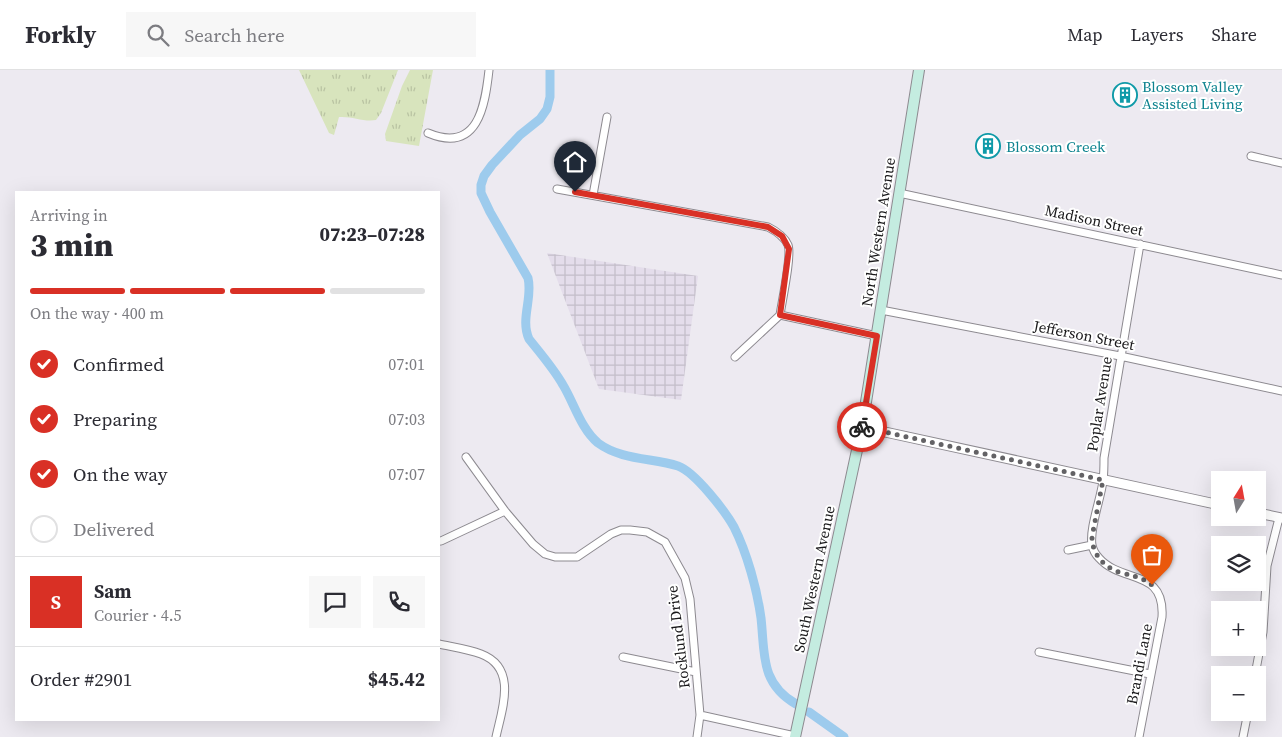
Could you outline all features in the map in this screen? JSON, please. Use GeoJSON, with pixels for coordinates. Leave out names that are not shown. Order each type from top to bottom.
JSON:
{"type":"FeatureCollection","features":[{"type":"Feature","properties":{"kind":"main road","name":"North Western Avenue"},"geometry":{"type":"LineString","coordinates":[[862,427],[918,70]]}},
{"type":"Feature","properties":{"kind":"main road","name":"South Western Avenue"},"geometry":{"type":"LineString","coordinates":[[795,736],[862,427]]}},
{"type":"Feature","properties":{"kind":"street"},"geometry":{"type":"LineString","coordinates":[[428,133],[441,138],[451,138],[460,137],[470,132],[478,121],[484,107],[490,70]]}},
{"type":"Feature","properties":{"kind":"street"},"geometry":{"type":"LineString","coordinates":[[593,195],[607,117]]}},
{"type":"Feature","properties":{"kind":"street"},"geometry":{"type":"LineString","coordinates":[[1251,156],[1282,163]]}},
{"type":"Feature","properties":{"kind":"street"},"geometry":{"type":"LineString","coordinates":[[557,189],[768,227],[782,236],[789,249],[780,315],[735,357]]}},
{"type":"Feature","properties":{"kind":"street","name":"Madison Street"},"geometry":{"type":"LineString","coordinates":[[899,193],[1282,276]]}},
{"type":"Feature","properties":{"kind":"street","name":"Poplar Avenue"},"geometry":{"type":"LineString","coordinates":[[1103,480],[1104,458],[1140,244]]}},
{"type":"Feature","properties":{"kind":"street","name":"Jefferson Street"},"geometry":{"type":"LineString","coordinates":[[881,310],[1120,356],[1282,391]]}},
{"type":"Feature","properties":{"kind":"street"},"geometry":{"type":"LineString","coordinates":[[780,315],[877,336]]}},
{"type":"Feature","properties":{"kind":"street"},"geometry":{"type":"LineString","coordinates":[[862,427],[1211,503]]}},
{"type":"Feature","properties":{"kind":"street","name":"Rocklund Drive"},"geometry":{"type":"LineString","coordinates":[[466,457],[505,511],[539,549],[546,554],[555,557],[578,557],[611,534],[621,530],[647,532],[665,542],[685,578],[690,599],[700,715],[697,737]]}},
{"type":"Feature","properties":{"kind":"street"},"geometry":{"type":"LineString","coordinates":[[1068,550],[1092,545],[1103,480]]}},
{"type":"Feature","properties":{"kind":"street"},"geometry":{"type":"LineString","coordinates":[[442,541],[505,511]]}},
{"type":"Feature","properties":{"kind":"street"},"geometry":{"type":"LineString","coordinates":[[1257,666],[1263,632],[1268,566],[1281,518],[1266,515]]}},
{"type":"Feature","properties":{"kind":"street","name":"Brandi Lane"},"geometry":{"type":"LineString","coordinates":[[1092,545],[1096,555],[1116,572],[1134,576],[1148,582],[1161,598],[1163,605],[1139,737]]}},
{"type":"Feature","properties":{"kind":"street"},"geometry":{"type":"LineString","coordinates":[[440,644],[482,654],[490,659],[501,671],[505,690],[496,737]]}},
{"type":"Feature","properties":{"kind":"street"},"geometry":{"type":"LineString","coordinates":[[1039,652],[1150,674]]}},
{"type":"Feature","properties":{"kind":"street"},"geometry":{"type":"LineString","coordinates":[[623,657],[696,672]]}},
{"type":"Feature","properties":{"kind":"street"},"geometry":{"type":"LineString","coordinates":[[700,715],[795,736]]}},
{"type":"Feature","properties":{"kind":"street"},"geometry":{"type":"LineString","coordinates":[[1243,737],[1246,721]]}},
{"type":"Feature","properties":{"kind":"shaded area"},"geometry":{"type":"Polygon","coordinates":[[[547,253],[698,276],[681,400],[599,389],[547,253]]]}},
{"type":"Feature","properties":{"kind":"green space"},"geometry":{"type":"Polygon","coordinates":[[[299,70],[398,70],[381,113],[376,120],[339,117],[334,135],[329,133],[299,70]]]}},
{"type":"Feature","properties":{"kind":"green space"},"geometry":{"type":"Polygon","coordinates":[[[410,70],[433,70],[419,146],[386,141],[385,134],[402,86],[410,70]]]}},
{"type":"Feature","properties":{"kind":"waterway"},"geometry":{"type":"LineString","coordinates":[[550,70],[550,97],[547,109],[540,119],[520,135],[492,165],[484,176],[481,185],[481,193],[490,212],[528,278],[529,293],[526,324],[529,339],[556,373],[582,423],[598,443],[607,449],[627,456],[678,466],[693,476],[724,512],[739,537],[751,571],[761,618],[766,667],[776,687],[784,696],[796,704]]}},
{"type":"Feature","properties":{"kind":"waterway"},"geometry":{"type":"LineString","coordinates":[[809,712],[844,737]]}},
{"type":"Feature","properties":{"kind":"way so far"},"geometry":{"type":"LineString","coordinates":[[862,427],[1103,480],[1092,537],[1092,545],[1096,555],[1116,572],[1138,577],[1152,585]]}},
{"type":"Feature","properties":{"kind":"place","name":"Blossom Valley Assisted Living"},"geometry":{"type":"Point","coordinates":[1125,95]}},
{"type":"Feature","properties":{"kind":"place","name":"Blossom Creek"},"geometry":{"type":"Point","coordinates":[988,146]}},
{"type":"Feature","properties":{"kind":"route"},"geometry":{"type":"LineString","coordinates":[[575,192],[768,227],[782,236],[789,249],[780,315],[877,336],[862,427]]}}]}
